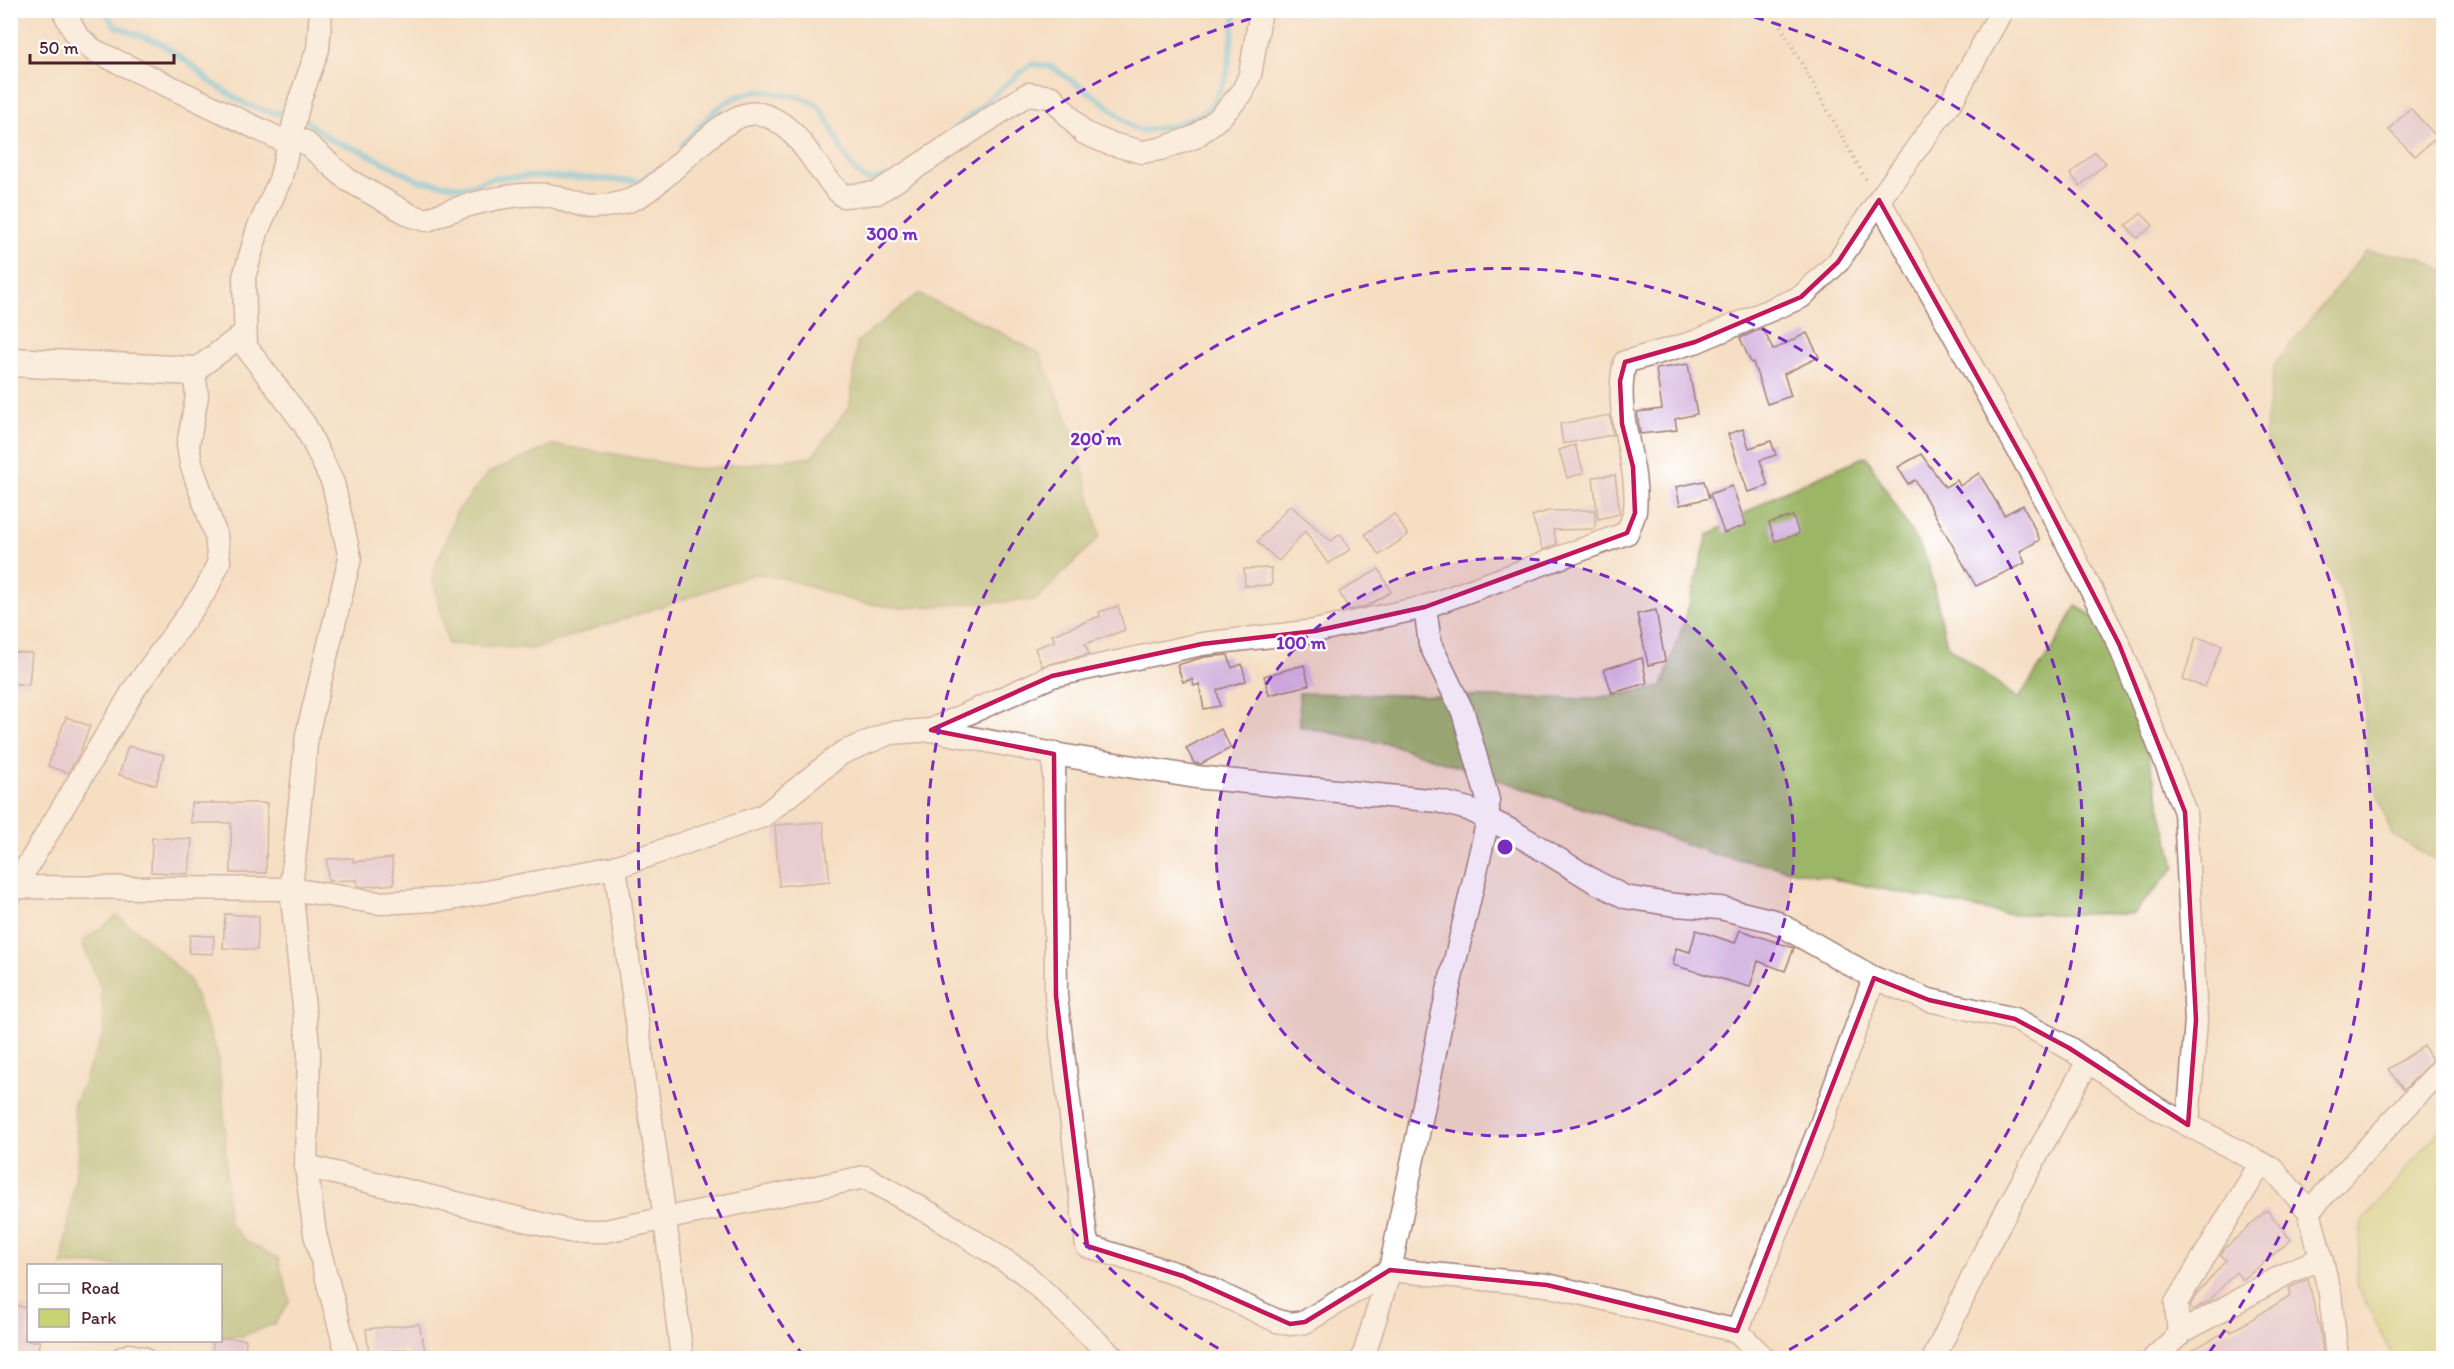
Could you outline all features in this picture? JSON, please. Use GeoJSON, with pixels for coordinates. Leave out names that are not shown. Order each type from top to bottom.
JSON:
{"type":"FeatureCollection","features":[{"type":"Feature","properties":{"kind":"street"},"geometry":{"type":"LineString","coordinates":[[63,10],[77,36],[93,50],[288,143],[304,141],[348,180],[412,216],[427,220],[445,212],[485,201],[521,196],[548,195],[582,206],[607,206],[633,199],[671,173],[698,146],[730,121],[746,114],[760,114],[791,129],[831,185],[843,196],[878,193],[1028,94],[1052,97],[1084,133],[1108,143],[1142,152],[1160,149],[1195,137],[1219,118],[1242,93],[1250,75],[1261,10]]}},
{"type":"Feature","properties":{"kind":"street"},"geometry":{"type":"LineString","coordinates":[[321,10],[318,49],[288,143],[280,180],[258,229],[244,277],[245,333],[246,347],[305,425],[333,483],[350,558],[307,735],[291,889],[309,1053],[306,1166],[315,1234],[348,1359]]}},
{"type":"Feature","properties":{"kind":"street"},"geometry":{"type":"LineString","coordinates":[[932,730],[1052,676],[1202,644],[1315,631],[1425,607],[1627,533],[1635,513],[1633,467],[1623,424],[1620,381],[1625,362],[1695,342],[1801,297],[1838,262],[1879,200],[1954,98],[2002,10]]}},
{"type":"Feature","properties":{"kind":"street"},"geometry":{"type":"LineString","coordinates":[[1879,200],[2026,464],[2119,644],[2185,812],[2196,1020],[2187,1125]]}},
{"type":"Feature","properties":{"kind":"street"},"geometry":{"type":"LineString","coordinates":[[10,362],[194,371],[245,333]]}},
{"type":"Feature","properties":{"kind":"street"},"geometry":{"type":"LineString","coordinates":[[12,891],[135,688],[206,590],[219,562],[216,536],[190,464],[188,444],[197,396],[194,371]]}},
{"type":"Feature","properties":{"kind":"street"},"geometry":{"type":"LineString","coordinates":[[1363,1359],[1390,1270],[1444,1008],[1488,820],[1488,800],[1463,712],[1430,644],[1425,607]]}},
{"type":"Feature","properties":{"kind":"street"},"geometry":{"type":"LineString","coordinates":[[12,891],[291,889],[378,903],[451,899],[615,867],[763,816],[842,753],[890,734],[932,730],[1054,754],[1196,777],[1438,801],[1468,809],[1625,897],[1675,905],[1720,908],[1774,921],[1874,978],[1929,1000],[2015,1019],[2069,1048],[2158,1109],[2274,1170],[2309,1211],[2330,1293],[2337,1359]]}},
{"type":"Feature","properties":{"kind":"street"},"geometry":{"type":"LineString","coordinates":[[1054,754],[1056,996],[1087,1246],[1183,1276],[1277,1321],[1290,1324],[1305,1322],[1390,1270],[1547,1285],[1737,1331],[1764,1359]]}},
{"type":"Feature","properties":{"kind":"street"},"geometry":{"type":"LineString","coordinates":[[615,867],[665,1219],[682,1359]]}},
{"type":"Feature","properties":{"kind":"street"},"geometry":{"type":"LineString","coordinates":[[1737,1331],[1819,1130],[1874,978]]}},
{"type":"Feature","properties":{"kind":"street"},"geometry":{"type":"LineString","coordinates":[[1934,1359],[1989,1243],[2088,1061]]}},
{"type":"Feature","properties":{"kind":"street"},"geometry":{"type":"LineString","coordinates":[[2309,1211],[2444,1066]]}},
{"type":"Feature","properties":{"kind":"street"},"geometry":{"type":"LineString","coordinates":[[2179,1335],[2176,1303],[2261,1163]]}},
{"type":"Feature","properties":{"kind":"street"},"geometry":{"type":"LineString","coordinates":[[306,1166],[569,1231],[605,1231],[865,1177],[935,1216],[1024,1273],[1113,1359]]}},
{"type":"Feature","properties":{"kind":"street"},"geometry":{"type":"LineString","coordinates":[[2154,1359],[2179,1335],[2291,1271],[2321,1259]]}},
{"type":"Feature","properties":{"kind":"street"},"geometry":{"type":"LineString","coordinates":[[122,1359],[129,1355],[142,1359]]}},
{"type":"Feature","properties":{"kind":"path"},"geometry":{"type":"LineString","coordinates":[[1772,10],[1879,200]]}},
{"type":"Feature","properties":{"kind":"highlighted area"},"geometry":{"type":"Polygon","coordinates":[[[1879,200],[2031,473],[2119,644],[2185,812],[2196,1020],[2188,1125],[2069,1048],[2015,1019],[1929,1000],[1874,978],[1737,1331],[1547,1285],[1390,1270],[1305,1322],[1290,1324],[1183,1276],[1087,1246],[1056,996],[1054,754],[931,730],[1052,676],[1202,644],[1315,631],[1425,607],[1627,533],[1635,513],[1633,467],[1622,424],[1620,381],[1625,362],[1695,342],[1801,297],[1838,262],[1879,200]]]}},
{"type":"Feature","properties":{"kind":"green space"},"geometry":{"type":"Polygon","coordinates":[[[2366,251],[2420,257],[2443,271],[2443,864],[2392,835],[2367,766],[2363,675],[2341,592],[2264,435],[2274,365],[2366,251]]]}},
{"type":"Feature","properties":{"kind":"green space"},"geometry":{"type":"Polygon","coordinates":[[[918,294],[983,323],[1040,354],[1075,437],[1100,536],[1036,600],[902,608],[860,603],[783,578],[754,574],[533,649],[448,644],[432,576],[456,513],[488,473],[553,445],[696,469],[812,457],[850,405],[857,342],[918,294]]]}},
{"type":"Feature","properties":{"kind":"green space"},"geometry":{"type":"Polygon","coordinates":[[[1866,456],[1927,559],[1947,645],[2018,699],[2057,642],[2076,606],[2114,628],[2133,691],[2175,867],[2133,914],[2004,914],[1713,854],[1646,829],[1393,745],[1300,727],[1299,693],[1590,699],[1662,687],[1687,613],[1708,535],[1780,493],[1866,456]]]}},
{"type":"Feature","properties":{"kind":"green space"},"geometry":{"type":"Polygon","coordinates":[[[117,916],[145,937],[189,979],[217,1052],[224,1108],[228,1222],[247,1242],[278,1258],[290,1301],[275,1324],[241,1336],[222,1337],[222,1264],[62,1264],[79,1151],[73,1106],[104,1033],[101,988],[82,942],[117,916]]]}},
{"type":"Feature","properties":{"kind":"green space"},"geometry":{"type":"Polygon","coordinates":[[[2443,1126],[2443,1358],[2395,1358],[2356,1285],[2362,1222],[2443,1126]]]}},
{"type":"Feature","properties":{"kind":"building"},"geometry":{"type":"Polygon","coordinates":[[[2410,108],[2437,137],[2415,156],[2389,130],[2410,108]]]}},
{"type":"Feature","properties":{"kind":"building"},"geometry":{"type":"Polygon","coordinates":[[[2095,152],[2106,163],[2080,186],[2070,174],[2095,152]]]}},
{"type":"Feature","properties":{"kind":"building"},"geometry":{"type":"Polygon","coordinates":[[[2142,213],[2153,226],[2137,238],[2126,225],[2142,213]]]}},
{"type":"Feature","properties":{"kind":"building"},"geometry":{"type":"Polygon","coordinates":[[[1763,328],[1773,350],[1807,333],[1819,357],[1784,374],[1791,396],[1767,404],[1753,362],[1751,363],[1740,338],[1763,328]]]}},
{"type":"Feature","properties":{"kind":"building"},"geometry":{"type":"Polygon","coordinates":[[[1688,364],[1697,414],[1675,419],[1677,430],[1640,434],[1637,412],[1662,409],[1656,369],[1688,364]]]}},
{"type":"Feature","properties":{"kind":"building"},"geometry":{"type":"Polygon","coordinates":[[[1610,415],[1613,435],[1563,444],[1560,424],[1610,415]]]}},
{"type":"Feature","properties":{"kind":"building"},"geometry":{"type":"Polygon","coordinates":[[[1743,429],[1749,448],[1771,441],[1776,455],[1760,460],[1768,486],[1748,492],[1728,434],[1743,429]]]}},
{"type":"Feature","properties":{"kind":"building"},"geometry":{"type":"Polygon","coordinates":[[[1575,445],[1584,473],[1567,478],[1559,450],[1575,445]]]}},
{"type":"Feature","properties":{"kind":"building"},"geometry":{"type":"Polygon","coordinates":[[[1921,454],[1945,487],[1957,480],[1960,486],[1979,473],[2004,515],[2023,505],[2040,540],[2020,551],[2025,563],[1976,586],[1915,480],[1908,484],[1898,467],[1921,454]]]}},
{"type":"Feature","properties":{"kind":"building"},"geometry":{"type":"Polygon","coordinates":[[[1615,475],[1620,514],[1598,519],[1593,477],[1615,475]]]}},
{"type":"Feature","properties":{"kind":"building"},"geometry":{"type":"Polygon","coordinates":[[[1704,481],[1709,498],[1680,505],[1676,487],[1704,481]]]}},
{"type":"Feature","properties":{"kind":"building"},"geometry":{"type":"Polygon","coordinates":[[[1732,486],[1746,525],[1724,533],[1710,494],[1732,486]]]}},
{"type":"Feature","properties":{"kind":"building"},"geometry":{"type":"Polygon","coordinates":[[[1290,505],[1331,541],[1340,534],[1351,549],[1328,564],[1305,531],[1279,561],[1257,542],[1290,505]]]}},
{"type":"Feature","properties":{"kind":"building"},"geometry":{"type":"Polygon","coordinates":[[[1595,510],[1595,529],[1553,530],[1557,544],[1543,550],[1532,516],[1548,511],[1595,510]]]}},
{"type":"Feature","properties":{"kind":"building"},"geometry":{"type":"Polygon","coordinates":[[[1394,514],[1408,535],[1379,555],[1365,534],[1394,514]]]}},
{"type":"Feature","properties":{"kind":"building"},"geometry":{"type":"Polygon","coordinates":[[[1793,516],[1799,534],[1775,541],[1769,523],[1793,516]]]}},
{"type":"Feature","properties":{"kind":"building"},"geometry":{"type":"Polygon","coordinates":[[[1271,568],[1272,585],[1245,586],[1244,569],[1271,568]]]}},
{"type":"Feature","properties":{"kind":"building"},"geometry":{"type":"Polygon","coordinates":[[[1379,569],[1391,592],[1367,606],[1349,610],[1339,592],[1379,569]]]}},
{"type":"Feature","properties":{"kind":"building"},"geometry":{"type":"Polygon","coordinates":[[[1118,606],[1125,630],[1085,644],[1089,654],[1042,666],[1035,648],[1055,641],[1052,635],[1100,616],[1099,612],[1118,606]]]}},
{"type":"Feature","properties":{"kind":"building"},"geometry":{"type":"Polygon","coordinates":[[[1656,610],[1665,661],[1648,665],[1637,614],[1656,610]]]}},
{"type":"Feature","properties":{"kind":"building"},"geometry":{"type":"Polygon","coordinates":[[[2196,637],[2222,645],[2205,687],[2183,680],[2196,637]]]}},
{"type":"Feature","properties":{"kind":"building"},"geometry":{"type":"Polygon","coordinates":[[[11,652],[32,653],[29,685],[10,683],[11,652]]]}},
{"type":"Feature","properties":{"kind":"building"},"geometry":{"type":"Polygon","coordinates":[[[1228,655],[1232,668],[1242,664],[1246,681],[1217,690],[1220,706],[1204,709],[1199,684],[1194,686],[1192,679],[1183,682],[1177,665],[1204,657],[1228,655]]]}},
{"type":"Feature","properties":{"kind":"building"},"geometry":{"type":"Polygon","coordinates":[[[1642,658],[1647,683],[1612,693],[1604,669],[1642,658]]]}},
{"type":"Feature","properties":{"kind":"building"},"geometry":{"type":"Polygon","coordinates":[[[1304,665],[1309,685],[1269,695],[1264,676],[1304,665]]]}},
{"type":"Feature","properties":{"kind":"building"},"geometry":{"type":"Polygon","coordinates":[[[66,717],[90,726],[80,752],[68,773],[48,766],[66,717]]]}},
{"type":"Feature","properties":{"kind":"building"},"geometry":{"type":"Polygon","coordinates":[[[1221,729],[1231,748],[1201,764],[1194,763],[1186,748],[1221,729]]]}},
{"type":"Feature","properties":{"kind":"building"},"geometry":{"type":"Polygon","coordinates":[[[128,746],[164,755],[156,785],[119,775],[128,746]]]}},
{"type":"Feature","properties":{"kind":"building"},"geometry":{"type":"Polygon","coordinates":[[[191,803],[267,803],[266,873],[231,873],[231,823],[191,823],[191,803]]]}},
{"type":"Feature","properties":{"kind":"building"},"geometry":{"type":"Polygon","coordinates":[[[823,822],[830,881],[779,886],[775,825],[823,822]]]}},
{"type":"Feature","properties":{"kind":"building"},"geometry":{"type":"Polygon","coordinates":[[[152,838],[192,839],[189,874],[151,872],[152,838]]]}},
{"type":"Feature","properties":{"kind":"building"},"geometry":{"type":"Polygon","coordinates":[[[353,858],[353,862],[392,858],[394,884],[363,887],[357,886],[357,880],[328,881],[327,859],[353,858]]]}},
{"type":"Feature","properties":{"kind":"building"},"geometry":{"type":"Polygon","coordinates":[[[225,914],[259,916],[257,950],[223,948],[225,914]]]}},
{"type":"Feature","properties":{"kind":"building"},"geometry":{"type":"Polygon","coordinates":[[[1696,930],[1735,943],[1740,930],[1794,948],[1785,971],[1758,961],[1750,987],[1673,965],[1676,948],[1690,952],[1696,930]]]}},
{"type":"Feature","properties":{"kind":"building"},"geometry":{"type":"Polygon","coordinates":[[[190,935],[214,936],[213,954],[189,953],[190,935]]]}},
{"type":"Feature","properties":{"kind":"building"},"geometry":{"type":"Polygon","coordinates":[[[2424,1046],[2432,1060],[2404,1090],[2388,1069],[2424,1046]]]}},
{"type":"Feature","properties":{"kind":"building"},"geometry":{"type":"Polygon","coordinates":[[[2267,1210],[2291,1240],[2243,1280],[2236,1272],[2209,1301],[2193,1310],[2190,1306],[2195,1297],[2226,1260],[2221,1255],[2225,1248],[2267,1210]]]}},
{"type":"Feature","properties":{"kind":"building"},"geometry":{"type":"Polygon","coordinates":[[[2308,1279],[2321,1334],[2323,1359],[2176,1359],[2230,1329],[2231,1332],[2291,1295],[2289,1288],[2308,1279]]]}},
{"type":"Feature","properties":{"kind":"building"},"geometry":{"type":"Polygon","coordinates":[[[10,1303],[27,1309],[27,1342],[40,1342],[35,1359],[10,1353],[10,1303]]]}},
{"type":"Feature","properties":{"kind":"building"},"geometry":{"type":"Polygon","coordinates":[[[419,1324],[427,1359],[408,1359],[407,1349],[369,1353],[366,1329],[419,1324]]]}},
{"type":"Feature","properties":{"kind":"building"},"geometry":{"type":"Polygon","coordinates":[[[222,1338],[246,1339],[245,1359],[212,1359],[213,1342],[222,1342],[222,1338]]]}},
{"type":"Feature","properties":{"kind":"waterway"},"geometry":{"type":"LineString","coordinates":[[104,10],[115,26],[160,43],[193,66],[208,80],[245,104],[303,118],[331,140],[360,150],[420,181],[465,187],[493,178],[535,176],[640,181],[655,171]]}},
{"type":"Feature","properties":{"kind":"waterway"},"geometry":{"type":"LineString","coordinates":[[952,131],[1032,64],[1052,67],[1140,131],[1172,126],[1203,113],[1214,103],[1227,74],[1236,10]]}},
{"type":"Feature","properties":{"kind":"waterway"},"geometry":{"type":"LineString","coordinates":[[682,146],[697,128],[722,105],[754,92],[770,92],[800,97],[817,105],[826,117],[845,156],[858,174],[867,181],[884,177]]}}]}
